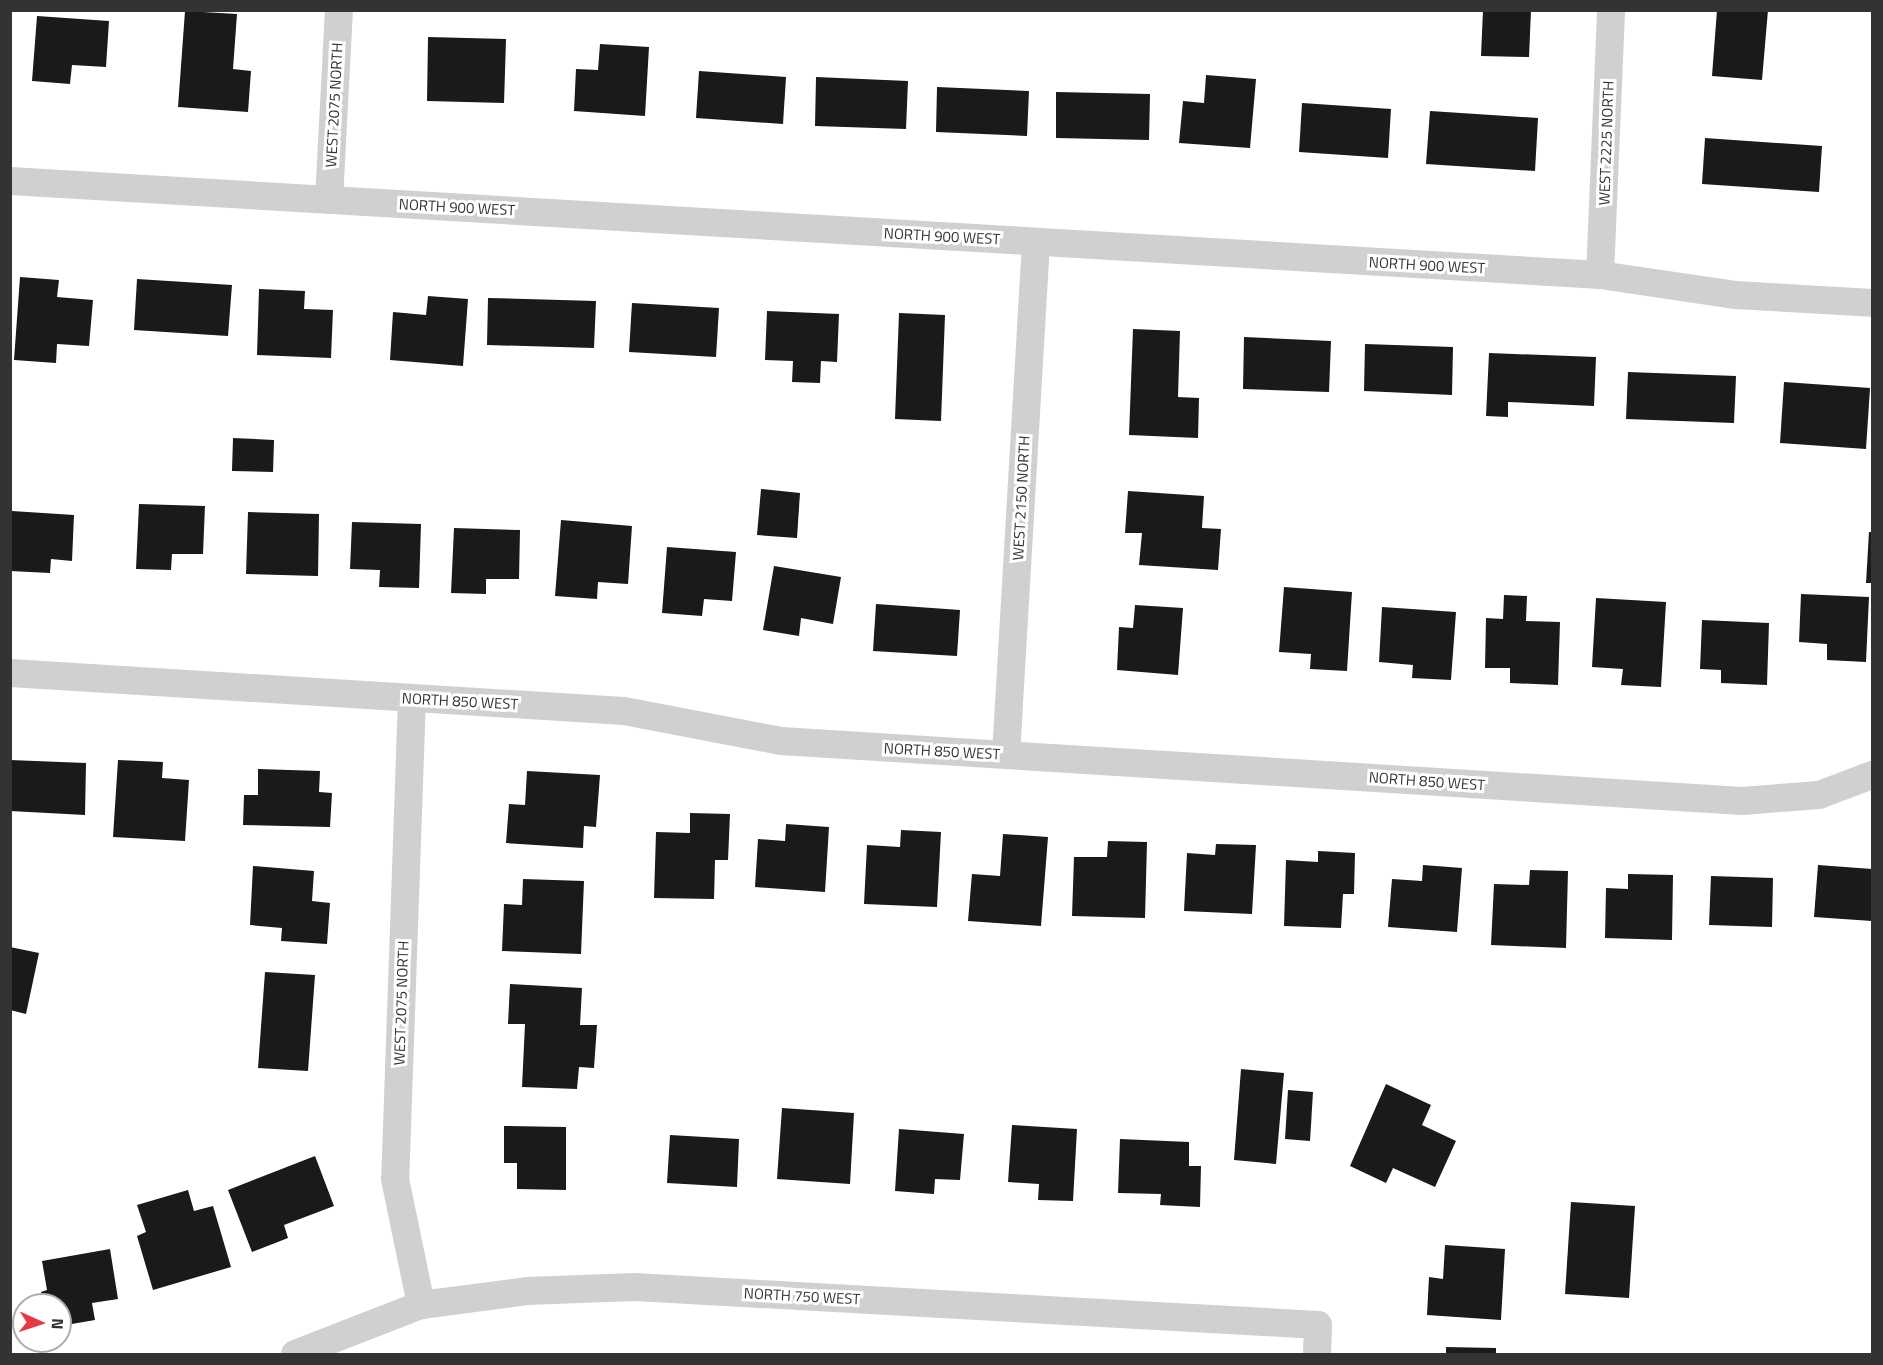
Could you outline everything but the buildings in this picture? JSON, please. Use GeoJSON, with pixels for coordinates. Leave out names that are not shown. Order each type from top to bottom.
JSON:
{"type":"FeatureCollection","features":[{"type":"Feature","properties":{"kind":"street","name":"WEST 2075 NORTH"},"geometry":{"type":"LineString","coordinates":[[329,200],[339,10]]}},
{"type":"Feature","properties":{"kind":"street","name":"WEST 2225 NORTH"},"geometry":{"type":"LineString","coordinates":[[1600,275],[1611,10]]}},
{"type":"Feature","properties":{"kind":"street","name":"NORTH 900 WEST"},"geometry":{"type":"LineString","coordinates":[[10,181],[1600,275],[1735,295],[1872,303]]}},
{"type":"Feature","properties":{"kind":"street","name":"WEST 2150 NORTH"},"geometry":{"type":"LineString","coordinates":[[1006,755],[1036,242]]}},
{"type":"Feature","properties":{"kind":"street","name":"NORTH 850 WEST"},"geometry":{"type":"LineString","coordinates":[[10,673],[624,711],[781,741],[1742,801],[1819,795],[1872,775]]}},
{"type":"Feature","properties":{"kind":"street","name":"WEST 2075 NORTH"},"geometry":{"type":"LineString","coordinates":[[412,698],[395,1179],[421,1305]]}},
{"type":"Feature","properties":{"kind":"street","name":"NORTH 750 WEST"},"geometry":{"type":"LineString","coordinates":[[295,1354],[421,1305],[527,1291],[635,1287],[1318,1325],[1317,1354]]}}]}
